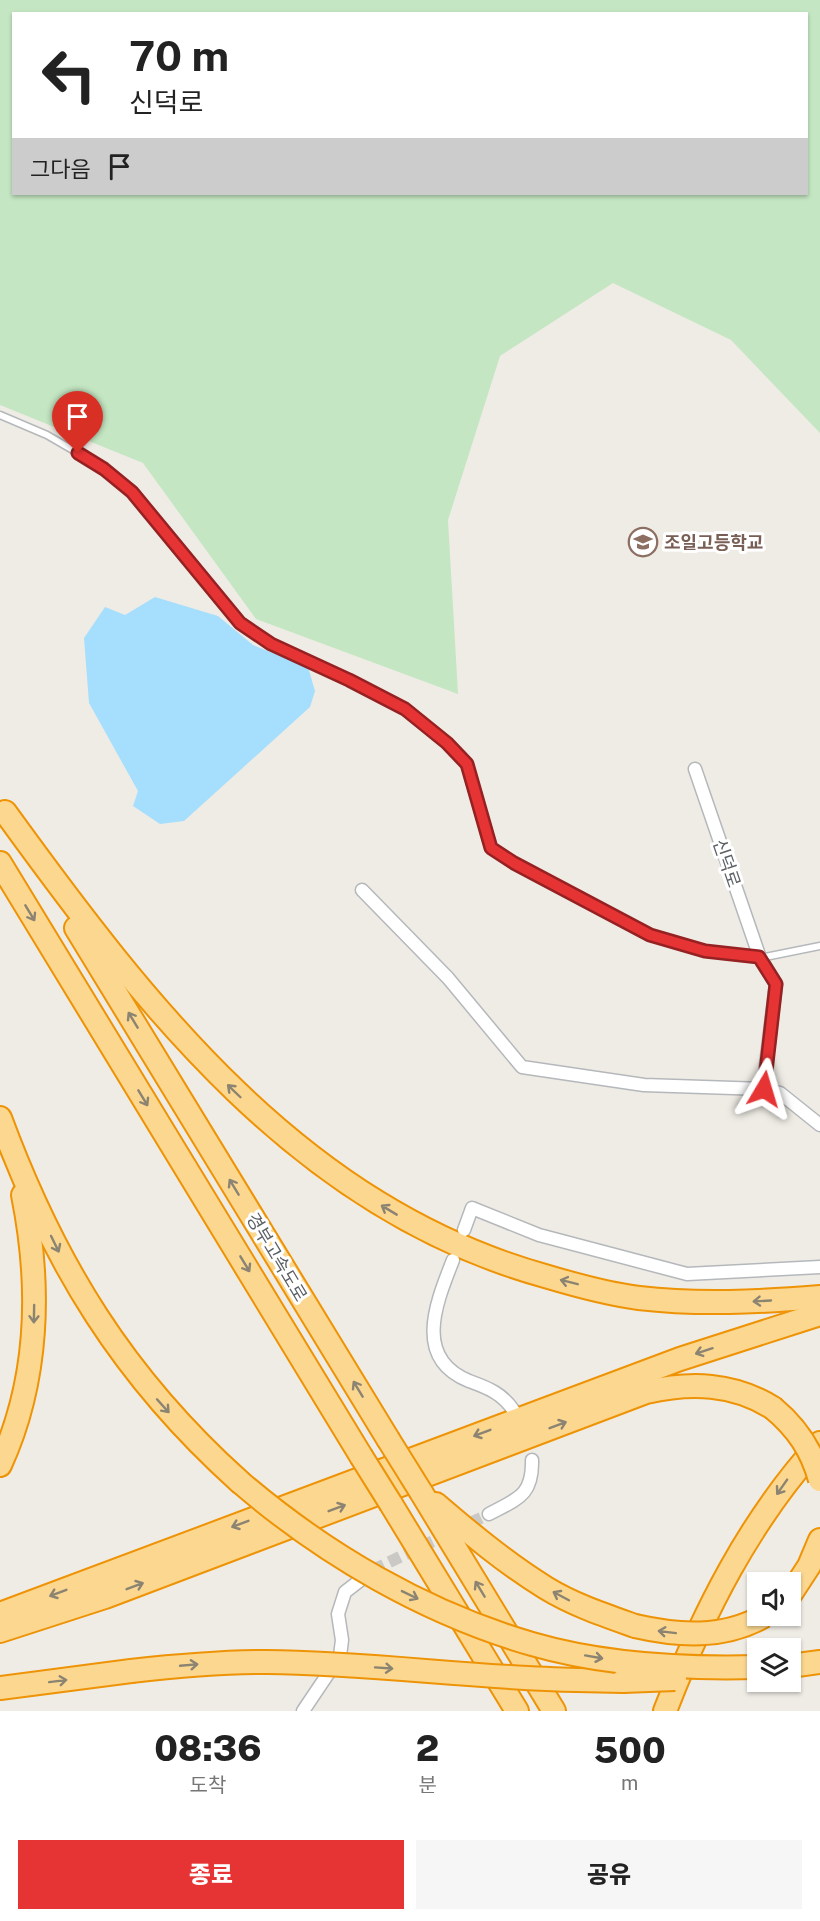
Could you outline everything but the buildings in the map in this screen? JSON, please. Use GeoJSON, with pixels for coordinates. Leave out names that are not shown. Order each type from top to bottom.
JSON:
{"type":"FeatureCollection","features":[{"type":"Feature","properties":{"kind":"highway"},"geometry":{"type":"LineString","coordinates":[[2,808],[123,969],[214,1070],[262,1116],[311,1157],[412,1224],[466,1250],[527,1271],[635,1297],[731,1302],[820,1297]]}},
{"type":"Feature","properties":{"kind":"highway","name":"경부고속도로"},"geometry":{"type":"LineString","coordinates":[[2,808],[554,1711]]}},
{"type":"Feature","properties":{"kind":"highway","name":"경부고속도로"},"geometry":{"type":"LineString","coordinates":[[0,863],[517,1711]]}},
{"type":"Feature","properties":{"kind":"highway"},"geometry":{"type":"LineString","coordinates":[[0,1465],[26,1391],[34,1311],[27,1220],[20,1179],[3,1125]]}},
{"type":"Feature","properties":{"kind":"highway"},"geometry":{"type":"LineString","coordinates":[[3,1125],[61,1256],[100,1325],[167,1410],[240,1482],[291,1523],[361,1569],[406,1594],[499,1634],[551,1649],[626,1662],[747,1669]]}},
{"type":"Feature","properties":{"kind":"highway"},"geometry":{"type":"LineString","coordinates":[[0,1614],[680,1359],[820,1314]]}},
{"type":"Feature","properties":{"kind":"highway"},"geometry":{"type":"LineString","coordinates":[[0,1631],[105,1597],[646,1392],[677,1386],[716,1386],[746,1394],[773,1408],[801,1437],[813,1458],[820,1480]]}},
{"type":"Feature","properties":{"kind":"highway"},"geometry":{"type":"LineString","coordinates":[[665,1711],[708,1608],[732,1565],[790,1476],[820,1443]]}},
{"type":"Feature","properties":{"kind":"highway"},"geometry":{"type":"LineString","coordinates":[[421,1492],[498,1555],[547,1588],[586,1608],[635,1626],[699,1634],[729,1630],[747,1623]]}},
{"type":"Feature","properties":{"kind":"highway"},"geometry":{"type":"LineString","coordinates":[[801,1578],[820,1540]]}},
{"type":"Feature","properties":{"kind":"highway"},"geometry":{"type":"LineString","coordinates":[[0,1688],[215,1663],[268,1662],[515,1679],[623,1681],[747,1670]]}},
{"type":"Feature","properties":{"kind":"highway"},"geometry":{"type":"LineString","coordinates":[[801,1665],[818,1663]]}},
{"type":"Feature","properties":{"kind":"street","name":"신덕로"},"geometry":{"type":"LineString","coordinates":[[695,769],[759,957],[776,984],[764,1089]]}},
{"type":"Feature","properties":{"kind":"street"},"geometry":{"type":"LineString","coordinates":[[362,890],[448,978],[522,1067],[644,1085],[764,1089],[780,1093],[820,1125]]}},
{"type":"Feature","properties":{"kind":"street"},"geometry":{"type":"LineString","coordinates":[[464,1230],[472,1208],[539,1235],[687,1274],[820,1267]]}},
{"type":"Feature","properties":{"kind":"street"},"geometry":{"type":"LineString","coordinates":[[453,1260],[438,1297],[433,1321],[433,1337],[439,1356],[449,1369],[499,1395],[514,1411]]}},
{"type":"Feature","properties":{"kind":"street"},"geometry":{"type":"LineString","coordinates":[[489,1514],[526,1491],[531,1483],[532,1460]]}},
{"type":"Feature","properties":{"kind":"street"},"geometry":{"type":"LineString","coordinates":[[303,1711],[340,1656],[342,1640],[338,1614],[345,1592],[373,1570]]}},
{"type":"Feature","properties":{"kind":"lane"},"geometry":{"type":"LineString","coordinates":[[0,416],[46,435],[78,453],[104,469],[132,492],[240,623],[271,644],[405,709],[447,743],[467,764],[491,848],[514,863],[650,935],[705,951],[759,957],[820,946]]}},
{"type":"Feature","properties":{"kind":"green space"},"geometry":{"type":"Polygon","coordinates":[[[0,0],[820,0],[820,433],[731,340],[613,283],[500,356],[448,520],[458,694],[256,619],[143,463],[0,405],[0,0]]]}},
{"type":"Feature","properties":{"kind":"water"},"geometry":{"type":"Polygon","coordinates":[[[155,597],[218,616],[253,645],[308,667],[315,691],[310,707],[184,821],[160,824],[133,806],[138,791],[89,703],[84,638],[105,607],[125,615],[155,597]]]}},
{"type":"Feature","properties":{"kind":"tunnel"},"geometry":{"type":"LineString","coordinates":[[373,1570],[489,1514]]}},
{"type":"Feature","properties":{"kind":"place","name":"조일고등학교"},"geometry":{"type":"Point","coordinates":[643,542]}},
{"type":"Feature","properties":{"kind":"route"},"geometry":{"type":"LineString","coordinates":[[78,453],[104,469],[132,492],[169,540],[240,623],[271,644],[405,709],[447,743],[467,764],[491,848],[514,863],[650,935],[705,951],[759,957],[776,984],[764,1089]]}}]}
